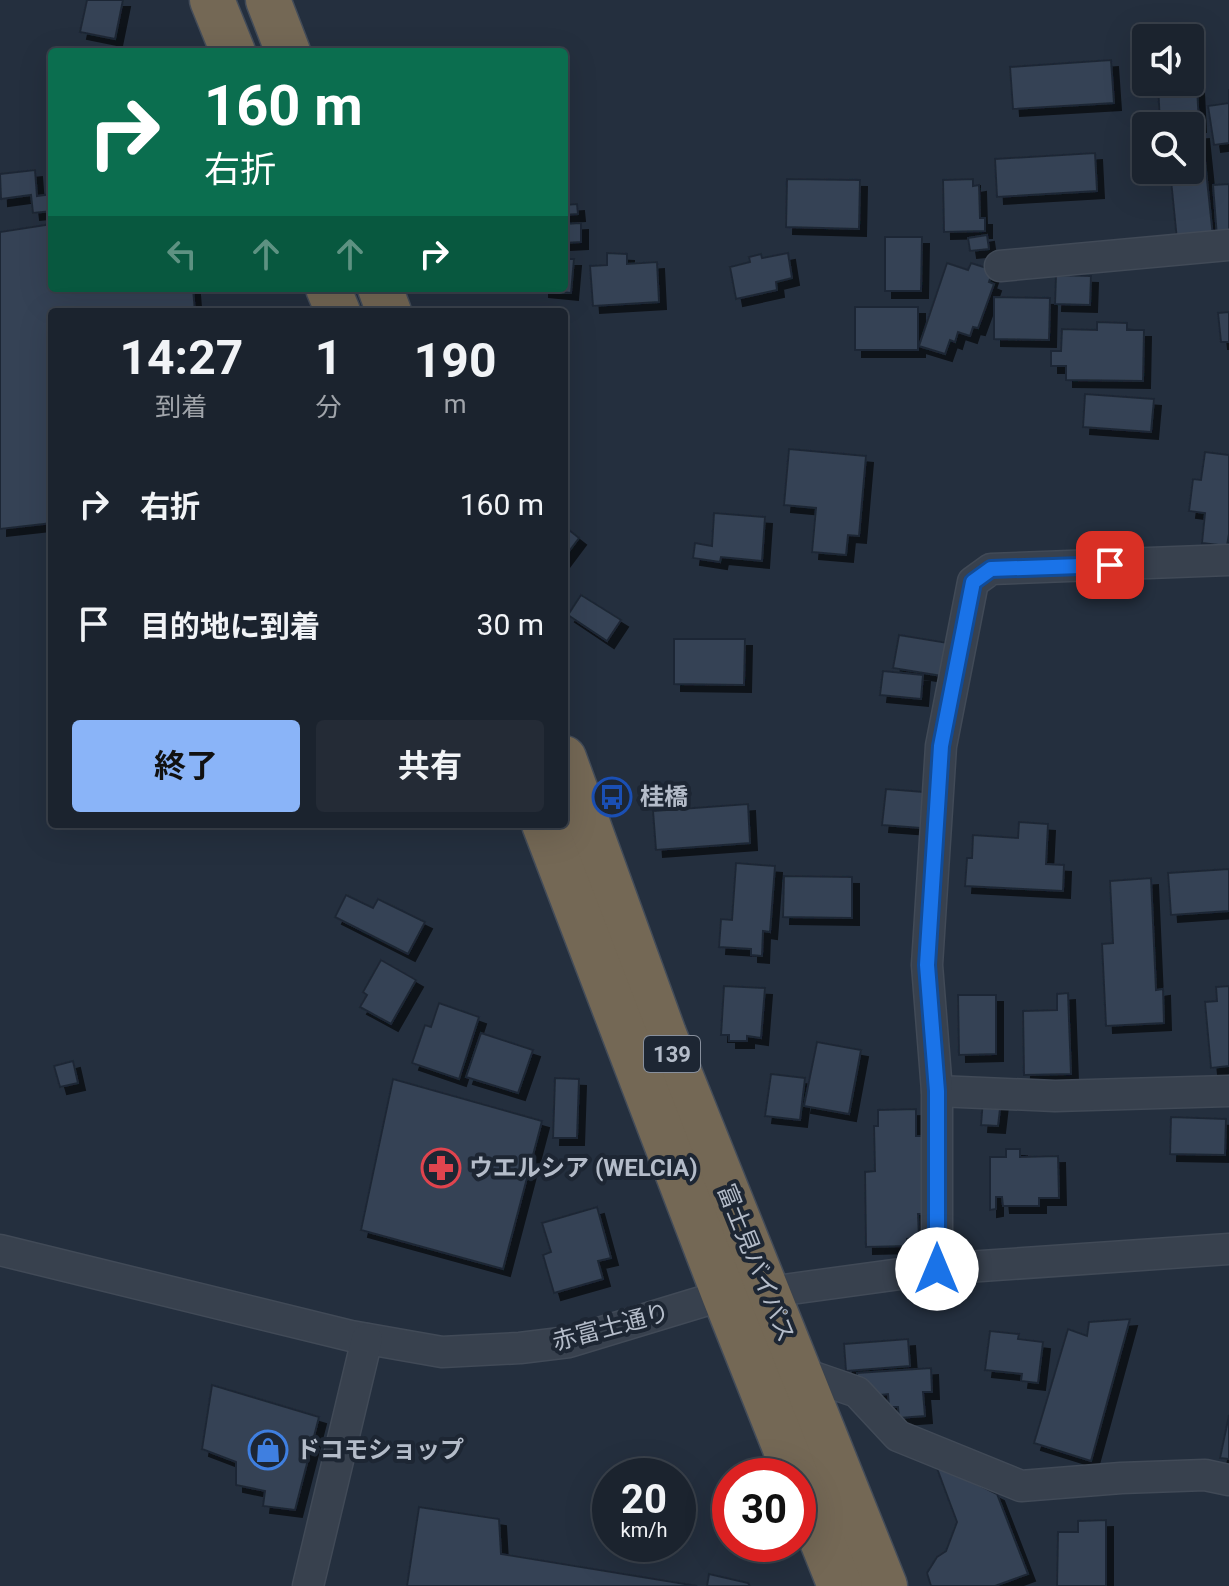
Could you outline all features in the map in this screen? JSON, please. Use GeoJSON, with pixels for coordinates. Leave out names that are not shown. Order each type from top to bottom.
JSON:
{"type":"FeatureCollection","features":[{"type":"Feature","properties":{"kind":"highway"},"geometry":{"type":"LineString","coordinates":[[212,0],[231,48]]}},
{"type":"Feature","properties":{"kind":"highway"},"geometry":{"type":"LineString","coordinates":[[268,0],[286,48]]}},
{"type":"Feature","properties":{"kind":"highway","name":"富士見バイパス"},"geometry":{"type":"LineString","coordinates":[[568,769],[664,1034],[885,1586]]}},
{"type":"Feature","properties":{"kind":"highway","name":"富士見バイパス"},"geometry":{"type":"LineString","coordinates":[[546,828],[789,1458]]}},
{"type":"Feature","properties":{"kind":"highway","name":"富士見バイパス"},"geometry":{"type":"LineString","coordinates":[[816,1526],[840,1586]]}},
{"type":"Feature","properties":{"kind":"street"},"geometry":{"type":"LineString","coordinates":[[1000,266],[1229,245]]}},
{"type":"Feature","properties":{"kind":"street"},"geometry":{"type":"LineString","coordinates":[[937,1269],[937,1091],[927,965],[940,762],[973,582],[991,569],[1229,560]]}},
{"type":"Feature","properties":{"kind":"street"},"geometry":{"type":"LineString","coordinates":[[937,1091],[1055,1096],[1229,1091]]}},
{"type":"Feature","properties":{"kind":"street","name":"赤富士通り"},"geometry":{"type":"LineString","coordinates":[[0,1250],[367,1339],[442,1352],[569,1342],[724,1295],[769,1292],[937,1269],[1229,1249]]}},
{"type":"Feature","properties":{"kind":"street"},"geometry":{"type":"LineString","coordinates":[[308,1586],[367,1339]]}},
{"type":"Feature","properties":{"kind":"street"},"geometry":{"type":"LineString","coordinates":[[799,1372],[857,1392],[898,1436],[1021,1486],[1205,1475],[1229,1480]]}},
{"type":"Feature","properties":{"kind":"building"},"geometry":{"type":"Polygon","coordinates":[[[87,0],[123,0],[115,39],[80,32],[87,0]]]}},
{"type":"Feature","properties":{"kind":"building"},"geometry":{"type":"Polygon","coordinates":[[[1111,60],[1114,103],[1013,109],[1010,67],[1111,60]]]}},
{"type":"Feature","properties":{"kind":"building"},"geometry":{"type":"Polygon","coordinates":[[[1159,96],[1198,96],[1198,112],[1159,112],[1159,96]]]}},
{"type":"Feature","properties":{"kind":"building"},"geometry":{"type":"Polygon","coordinates":[[[1229,103],[1229,143],[1214,145],[1208,106],[1229,103]]]}},
{"type":"Feature","properties":{"kind":"building"},"geometry":{"type":"Polygon","coordinates":[[[1204,151],[1213,237],[1177,240],[1171,184],[1204,184],[1204,151]]]}},
{"type":"Feature","properties":{"kind":"building"},"geometry":{"type":"Polygon","coordinates":[[[1095,153],[1097,191],[997,197],[995,159],[1095,153]]]}},
{"type":"Feature","properties":{"kind":"building"},"geometry":{"type":"Polygon","coordinates":[[[35,170],[37,196],[48,195],[48,211],[33,213],[31,195],[1,199],[0,174],[35,170]]]}},
{"type":"Feature","properties":{"kind":"building"},"geometry":{"type":"Polygon","coordinates":[[[787,179],[860,180],[859,229],[786,227],[787,179]]]}},
{"type":"Feature","properties":{"kind":"building"},"geometry":{"type":"Polygon","coordinates":[[[973,179],[973,186],[979,185],[980,218],[985,218],[985,231],[944,232],[943,180],[973,179]]]}},
{"type":"Feature","properties":{"kind":"building"},"geometry":{"type":"Polygon","coordinates":[[[1229,184],[1229,236],[1217,237],[1213,185],[1229,184]]]}},
{"type":"Feature","properties":{"kind":"building"},"geometry":{"type":"Polygon","coordinates":[[[577,204],[578,214],[568,215],[568,205],[577,204]]]}},
{"type":"Feature","properties":{"kind":"building"},"geometry":{"type":"Polygon","coordinates":[[[581,223],[581,242],[568,243],[568,224],[581,223]]]}},
{"type":"Feature","properties":{"kind":"building"},"geometry":{"type":"Polygon","coordinates":[[[48,225],[48,292],[193,292],[195,308],[48,308],[48,523],[0,529],[0,232],[48,225]]]}},
{"type":"Feature","properties":{"kind":"building"},"geometry":{"type":"Polygon","coordinates":[[[987,235],[989,249],[970,251],[968,238],[987,235]]]}},
{"type":"Feature","properties":{"kind":"building"},"geometry":{"type":"Polygon","coordinates":[[[885,237],[922,237],[921,291],[885,291],[885,237]]]}},
{"type":"Feature","properties":{"kind":"building"},"geometry":{"type":"Polygon","coordinates":[[[607,253],[627,254],[627,264],[657,262],[659,302],[593,306],[590,266],[607,265],[607,253]]]}},
{"type":"Feature","properties":{"kind":"building"},"geometry":{"type":"Polygon","coordinates":[[[788,253],[792,278],[776,282],[777,290],[736,299],[730,267],[750,262],[749,257],[761,254],[762,258],[788,253]]]}},
{"type":"Feature","properties":{"kind":"building"},"geometry":{"type":"Polygon","coordinates":[[[568,259],[574,259],[571,293],[561,292],[568,292],[568,259]]]}},
{"type":"Feature","properties":{"kind":"building"},"geometry":{"type":"Polygon","coordinates":[[[947,263],[968,270],[971,263],[993,270],[989,282],[994,284],[978,328],[973,327],[970,336],[958,332],[955,342],[950,340],[945,354],[919,346],[947,263]]]}},
{"type":"Feature","properties":{"kind":"building"},"geometry":{"type":"Polygon","coordinates":[[[1056,275],[1091,276],[1090,305],[1055,304],[1056,275]]]}},
{"type":"Feature","properties":{"kind":"building"},"geometry":{"type":"Polygon","coordinates":[[[994,297],[1050,298],[1049,340],[994,339],[994,297]]]}},
{"type":"Feature","properties":{"kind":"building"},"geometry":{"type":"Polygon","coordinates":[[[855,307],[918,307],[918,350],[855,350],[855,307]]]}},
{"type":"Feature","properties":{"kind":"building"},"geometry":{"type":"Polygon","coordinates":[[[1229,312],[1229,342],[1221,342],[1218,313],[1229,312]]]}},
{"type":"Feature","properties":{"kind":"building"},"geometry":{"type":"Polygon","coordinates":[[[1097,322],[1127,323],[1127,330],[1144,330],[1143,381],[1066,380],[1066,366],[1051,366],[1051,351],[1061,351],[1062,329],[1097,330],[1097,322]]]}},
{"type":"Feature","properties":{"kind":"building"},"geometry":{"type":"Polygon","coordinates":[[[1085,394],[1154,399],[1151,432],[1083,427],[1085,394]]]}},
{"type":"Feature","properties":{"kind":"building"},"geometry":{"type":"Polygon","coordinates":[[[789,449],[866,456],[859,536],[848,535],[846,555],[812,552],[816,508],[784,505],[789,449]]]}},
{"type":"Feature","properties":{"kind":"building"},"geometry":{"type":"Polygon","coordinates":[[[1205,452],[1229,455],[1227,546],[1202,543],[1205,513],[1189,511],[1193,479],[1201,480],[1205,452]]]}},
{"type":"Feature","properties":{"kind":"building"},"geometry":{"type":"Polygon","coordinates":[[[714,513],[765,517],[762,561],[721,557],[720,562],[693,558],[695,543],[712,546],[714,513]]]}},
{"type":"Feature","properties":{"kind":"building"},"geometry":{"type":"Polygon","coordinates":[[[568,529],[579,538],[568,553],[568,529]]]}},
{"type":"Feature","properties":{"kind":"building"},"geometry":{"type":"Polygon","coordinates":[[[581,595],[621,620],[607,641],[568,615],[581,595]]]}},
{"type":"Feature","properties":{"kind":"building"},"geometry":{"type":"Polygon","coordinates":[[[899,635],[948,643],[942,676],[893,668],[899,635]]]}},
{"type":"Feature","properties":{"kind":"building"},"geometry":{"type":"Polygon","coordinates":[[[674,639],[745,639],[744,685],[674,684],[674,639]]]}},
{"type":"Feature","properties":{"kind":"building"},"geometry":{"type":"Polygon","coordinates":[[[883,671],[923,675],[921,699],[880,695],[883,671]]]}},
{"type":"Feature","properties":{"kind":"building"},"geometry":{"type":"Polygon","coordinates":[[[886,789],[924,792],[921,828],[882,825],[886,789]]]}},
{"type":"Feature","properties":{"kind":"building"},"geometry":{"type":"Polygon","coordinates":[[[748,804],[750,843],[656,850],[653,811],[748,804]]]}},
{"type":"Feature","properties":{"kind":"building"},"geometry":{"type":"Polygon","coordinates":[[[1019,822],[1048,824],[1046,864],[1064,865],[1063,891],[965,886],[967,858],[972,858],[973,835],[1018,838],[1019,822]]]}},
{"type":"Feature","properties":{"kind":"building"},"geometry":{"type":"Polygon","coordinates":[[[736,863],[775,866],[770,932],[763,931],[762,956],[751,955],[751,949],[719,947],[721,919],[732,920],[736,863]]]}},
{"type":"Feature","properties":{"kind":"building"},"geometry":{"type":"Polygon","coordinates":[[[1229,869],[1229,911],[1171,915],[1168,873],[1229,869]]]}},
{"type":"Feature","properties":{"kind":"building"},"geometry":{"type":"Polygon","coordinates":[[[784,876],[852,877],[852,918],[783,917],[784,876]]]}},
{"type":"Feature","properties":{"kind":"building"},"geometry":{"type":"Polygon","coordinates":[[[1151,878],[1156,990],[1163,989],[1164,1023],[1106,1026],[1102,944],[1113,943],[1110,881],[1151,878]]]}},
{"type":"Feature","properties":{"kind":"building"},"geometry":{"type":"Polygon","coordinates":[[[346,895],[373,908],[378,899],[425,922],[408,954],[335,917],[346,895]]]}},
{"type":"Feature","properties":{"kind":"building"},"geometry":{"type":"Polygon","coordinates":[[[381,960],[416,980],[391,1024],[360,1007],[367,995],[363,992],[381,960]]]}},
{"type":"Feature","properties":{"kind":"building"},"geometry":{"type":"Polygon","coordinates":[[[724,986],[765,988],[761,1038],[747,1036],[747,1041],[729,1041],[729,1035],[721,1035],[724,986]]]}},
{"type":"Feature","properties":{"kind":"building"},"geometry":{"type":"Polygon","coordinates":[[[1229,986],[1229,1066],[1211,1068],[1205,1002],[1217,1001],[1216,987],[1229,986]]]}},
{"type":"Feature","properties":{"kind":"building"},"geometry":{"type":"Polygon","coordinates":[[[1068,993],[1071,1074],[1024,1075],[1023,1011],[1057,1010],[1057,994],[1068,993]]]}},
{"type":"Feature","properties":{"kind":"building"},"geometry":{"type":"Polygon","coordinates":[[[958,995],[996,995],[996,1054],[959,1055],[958,995]]]}},
{"type":"Feature","properties":{"kind":"building"},"geometry":{"type":"Polygon","coordinates":[[[439,1003],[479,1017],[459,1079],[412,1063],[425,1025],[431,1027],[439,1003]]]}},
{"type":"Feature","properties":{"kind":"building"},"geometry":{"type":"Polygon","coordinates":[[[481,1033],[533,1050],[518,1093],[466,1077],[481,1033]]]}},
{"type":"Feature","properties":{"kind":"building"},"geometry":{"type":"Polygon","coordinates":[[[817,1042],[861,1050],[849,1114],[804,1106],[817,1042]]]}},
{"type":"Feature","properties":{"kind":"building"},"geometry":{"type":"Polygon","coordinates":[[[73,1061],[78,1083],[60,1087],[54,1066],[73,1061]]]}},
{"type":"Feature","properties":{"kind":"building"},"geometry":{"type":"Polygon","coordinates":[[[771,1074],[805,1078],[800,1120],[765,1116],[771,1074]]]}},
{"type":"Feature","properties":{"kind":"building"},"geometry":{"type":"Polygon","coordinates":[[[555,1078],[579,1079],[577,1138],[553,1138],[555,1078]]]}},
{"type":"Feature","properties":{"kind":"building"},"geometry":{"type":"Polygon","coordinates":[[[393,1079],[542,1121],[503,1269],[361,1230],[393,1079]]]}},
{"type":"Feature","properties":{"kind":"building"},"geometry":{"type":"Polygon","coordinates":[[[983,1099],[1001,1100],[998,1126],[981,1125],[983,1099]]]}},
{"type":"Feature","properties":{"kind":"building"},"geometry":{"type":"Polygon","coordinates":[[[916,1109],[916,1136],[922,1136],[923,1214],[918,1214],[919,1238],[907,1239],[907,1246],[866,1247],[865,1172],[875,1171],[874,1126],[878,1126],[878,1110],[916,1109]]]}},
{"type":"Feature","properties":{"kind":"building"},"geometry":{"type":"Polygon","coordinates":[[[1171,1117],[1226,1119],[1225,1155],[1170,1154],[1171,1117]]]}},
{"type":"Feature","properties":{"kind":"building"},"geometry":{"type":"Polygon","coordinates":[[[1006,1149],[1020,1149],[1020,1157],[1058,1156],[1059,1198],[1039,1198],[1039,1206],[1003,1206],[1002,1197],[996,1197],[996,1209],[990,1210],[990,1157],[1006,1157],[1006,1149]]]}},
{"type":"Feature","properties":{"kind":"building"},"geometry":{"type":"Polygon","coordinates":[[[597,1207],[611,1258],[598,1261],[603,1279],[554,1293],[543,1255],[551,1252],[542,1223],[597,1207]]]}},
{"type":"Feature","properties":{"kind":"building"},"geometry":{"type":"Polygon","coordinates":[[[1130,1319],[1091,1461],[1034,1443],[1068,1329],[1087,1336],[1089,1322],[1130,1319]]]}},
{"type":"Feature","properties":{"kind":"building"},"geometry":{"type":"Polygon","coordinates":[[[990,1331],[1019,1334],[1018,1339],[1043,1342],[1038,1383],[1021,1381],[1022,1374],[985,1370],[990,1331]]]}},
{"type":"Feature","properties":{"kind":"building"},"geometry":{"type":"Polygon","coordinates":[[[908,1339],[910,1366],[846,1371],[844,1344],[908,1339]]]}},
{"type":"Feature","properties":{"kind":"building"},"geometry":{"type":"Polygon","coordinates":[[[931,1368],[932,1392],[923,1392],[925,1416],[899,1418],[898,1407],[889,1407],[888,1394],[871,1396],[858,1387],[857,1373],[931,1368]]]}},
{"type":"Feature","properties":{"kind":"building"},"geometry":{"type":"Polygon","coordinates":[[[212,1385],[319,1417],[295,1510],[263,1506],[265,1491],[236,1485],[236,1462],[202,1449],[212,1385]]]}},
{"type":"Feature","properties":{"kind":"building"},"geometry":{"type":"Polygon","coordinates":[[[1229,1415],[1229,1459],[1220,1458],[1229,1415]]]}},
{"type":"Feature","properties":{"kind":"building"},"geometry":{"type":"Polygon","coordinates":[[[935,1463],[997,1494],[1028,1574],[995,1586],[931,1586],[927,1573],[937,1557],[946,1551],[957,1522],[935,1463]]]}},
{"type":"Feature","properties":{"kind":"building"},"geometry":{"type":"Polygon","coordinates":[[[419,1507],[499,1519],[501,1554],[697,1586],[407,1586],[419,1507]]]}},
{"type":"Feature","properties":{"kind":"building"},"geometry":{"type":"Polygon","coordinates":[[[1106,1520],[1106,1586],[1057,1586],[1058,1532],[1078,1532],[1078,1521],[1106,1520]]]}},
{"type":"Feature","properties":{"kind":"building"},"geometry":{"type":"Polygon","coordinates":[[[709,1574],[748,1583],[750,1586],[707,1586],[709,1574]]]}},
{"type":"Feature","properties":{"kind":"place","name":"桂橋"},"geometry":{"type":"Point","coordinates":[612,797]}},
{"type":"Feature","properties":{"kind":"place","name":"ウエルシア (WELCIA)"},"geometry":{"type":"Point","coordinates":[441,1168]}},
{"type":"Feature","properties":{"kind":"place","name":"ドコモショップ"},"geometry":{"type":"Point","coordinates":[268,1450]}},
{"type":"Feature","properties":{"kind":"route"},"geometry":{"type":"LineString","coordinates":[[937,1269],[937,1091],[927,965],[941,746],[973,582],[991,569],[1110,565]]}}]}
